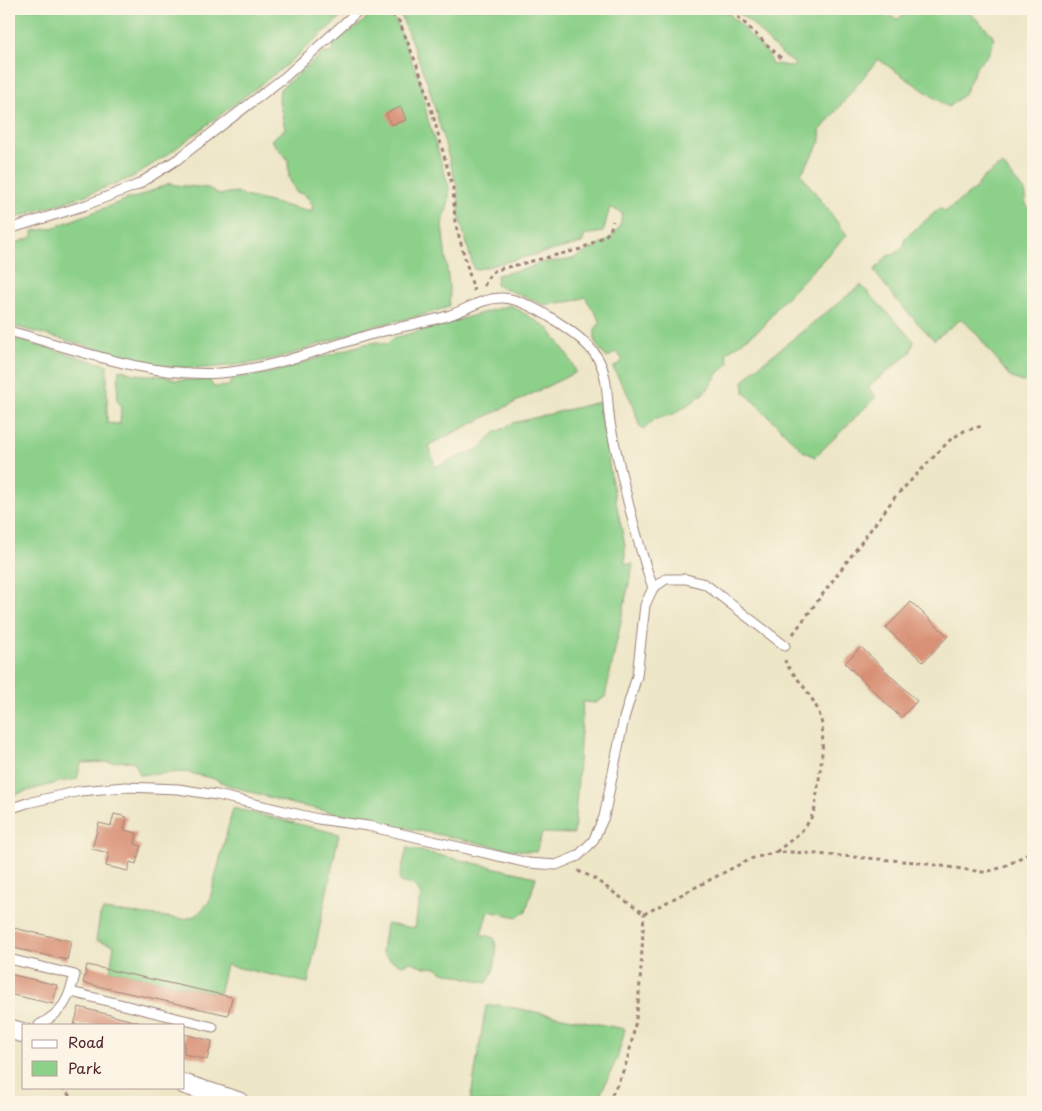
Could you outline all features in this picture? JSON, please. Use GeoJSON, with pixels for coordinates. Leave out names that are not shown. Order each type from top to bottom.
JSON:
{"type":"FeatureCollection","features":[{"type":"Feature","properties":{"kind":"street"},"geometry":{"type":"LineString","coordinates":[[185,1084],[239,1102]]}},
{"type":"Feature","properties":{"kind":"lane"},"geometry":{"type":"LineString","coordinates":[[9,229],[86,205],[145,180],[178,159],[286,76],[360,9]]}},
{"type":"Feature","properties":{"kind":"lane"},"geometry":{"type":"LineString","coordinates":[[9,330],[113,360],[173,372],[219,373],[280,363],[364,336],[450,315],[478,303],[496,298],[516,300],[558,322],[591,348],[598,358],[605,380],[610,426],[652,588]]}},
{"type":"Feature","properties":{"kind":"lane"},"geometry":{"type":"LineString","coordinates":[[9,809],[80,791],[125,787],[178,789],[217,795],[318,818],[368,826],[528,863],[556,865],[578,856],[594,841],[604,818],[624,718],[637,676],[645,604],[652,588],[666,579],[686,579],[705,584],[785,646]]}},
{"type":"Feature","properties":{"kind":"lane"},"geometry":{"type":"LineString","coordinates":[[9,959],[75,975],[71,992],[64,1006],[58,1013],[36,1024]]}},
{"type":"Feature","properties":{"kind":"lane"},"geometry":{"type":"LineString","coordinates":[[71,992],[213,1027]]}},
{"type":"Feature","properties":{"kind":"path"},"geometry":{"type":"LineString","coordinates":[[386,9],[399,21],[424,83],[453,188],[455,222],[478,303]]}},
{"type":"Feature","properties":{"kind":"path"},"geometry":{"type":"LineString","coordinates":[[724,9],[732,12],[783,60]]}},
{"type":"Feature","properties":{"kind":"path"},"geometry":{"type":"LineString","coordinates":[[478,303],[486,280],[496,270],[581,249],[605,236],[610,231],[613,221]]}},
{"type":"Feature","properties":{"kind":"path"},"geometry":{"type":"LineString","coordinates":[[776,852],[803,830],[812,816],[815,808],[823,732],[820,716],[813,701],[786,664],[785,646],[895,496],[950,440],[964,431],[982,426]]}},
{"type":"Feature","properties":{"kind":"path"},"geometry":{"type":"LineString","coordinates":[[644,914],[750,859],[776,852],[915,862],[982,872],[1003,868],[1033,850]]}},
{"type":"Feature","properties":{"kind":"path"},"geometry":{"type":"LineString","coordinates":[[556,865],[576,870],[592,877],[644,914]]}},
{"type":"Feature","properties":{"kind":"path"},"geometry":{"type":"LineString","coordinates":[[608,1102],[624,1070],[633,1035],[638,1003],[644,914]]}},
{"type":"Feature","properties":{"kind":"path"},"geometry":{"type":"LineString","coordinates":[[63,1088],[75,1102]]}},
{"type":"Feature","properties":{"kind":"green space"},"geometry":{"type":"Polygon","coordinates":[[[9,9],[350,9],[284,67],[171,152],[133,177],[83,196],[9,220],[9,9]]]}},
{"type":"Feature","properties":{"kind":"green space"},"geometry":{"type":"Polygon","coordinates":[[[391,9],[717,9],[730,14],[768,54],[772,65],[778,64],[793,67],[795,64],[775,48],[753,24],[734,9],[866,9],[898,19],[909,9],[966,9],[992,34],[994,40],[988,55],[977,66],[964,94],[948,107],[878,59],[820,131],[821,141],[801,174],[847,235],[777,307],[763,327],[726,353],[729,363],[717,375],[708,389],[674,414],[655,419],[643,430],[639,425],[633,404],[613,368],[623,360],[616,352],[607,358],[595,343],[595,329],[601,322],[585,297],[573,301],[544,305],[496,285],[497,275],[529,268],[542,262],[570,259],[601,244],[616,232],[622,213],[610,207],[603,232],[585,235],[582,243],[474,270],[459,215],[458,190],[427,81],[402,18],[391,9]]]}},
{"type":"Feature","properties":{"kind":"green space"},"geometry":{"type":"Polygon","coordinates":[[[372,10],[385,13],[396,21],[421,84],[428,120],[449,187],[449,201],[442,225],[450,295],[449,307],[366,328],[292,354],[254,363],[208,368],[166,367],[9,325],[10,245],[33,237],[33,231],[52,228],[170,183],[208,188],[221,195],[230,193],[242,194],[311,212],[313,205],[305,195],[296,192],[289,178],[288,160],[271,140],[285,129],[279,100],[280,89],[323,53],[333,53],[334,43],[363,22],[372,10]]]}},
{"type":"Feature","properties":{"kind":"green space"},"geometry":{"type":"Polygon","coordinates":[[[1002,164],[1024,191],[1026,204],[1033,215],[1033,378],[1022,382],[1010,377],[976,333],[961,319],[934,340],[897,301],[874,271],[887,256],[895,254],[904,246],[905,238],[940,208],[945,212],[974,190],[983,178],[1002,164]]]}},
{"type":"Feature","properties":{"kind":"green space"},"geometry":{"type":"Polygon","coordinates":[[[861,285],[914,341],[910,353],[868,387],[876,397],[815,457],[803,451],[744,392],[743,381],[756,368],[861,285]]]}},
{"type":"Feature","properties":{"kind":"green space"},"geometry":{"type":"Polygon","coordinates":[[[511,305],[549,329],[569,357],[576,372],[429,445],[435,467],[480,448],[493,434],[513,423],[599,402],[611,477],[625,546],[625,564],[633,564],[605,697],[596,703],[583,702],[574,834],[542,833],[536,852],[507,849],[288,803],[228,785],[215,779],[185,772],[140,775],[134,761],[81,763],[77,779],[9,796],[9,337],[107,365],[107,423],[120,424],[121,405],[117,401],[119,369],[134,374],[165,376],[175,380],[210,380],[213,387],[229,386],[233,378],[270,373],[365,344],[377,342],[387,344],[394,338],[511,305]]]}},
{"type":"Feature","properties":{"kind":"green space"},"geometry":{"type":"Polygon","coordinates":[[[233,808],[339,834],[308,983],[226,965],[219,994],[110,970],[114,945],[96,940],[100,916],[103,910],[184,919],[197,915],[209,902],[233,808]]]}},
{"type":"Feature","properties":{"kind":"green space"},"geometry":{"type":"Polygon","coordinates":[[[407,848],[536,877],[526,911],[518,917],[488,911],[481,934],[494,938],[496,955],[494,967],[487,983],[411,962],[401,965],[389,959],[382,952],[386,924],[415,928],[421,895],[414,885],[402,883],[399,879],[407,848]]]}},
{"type":"Feature","properties":{"kind":"green space"},"geometry":{"type":"Polygon","coordinates":[[[499,1005],[625,1029],[618,1056],[597,1102],[470,1102],[486,1006],[499,1005]]]}},
{"type":"Feature","properties":{"kind":"building"},"geometry":{"type":"Polygon","coordinates":[[[401,107],[406,120],[391,125],[386,113],[401,107]]]}},
{"type":"Feature","properties":{"kind":"building"},"geometry":{"type":"Polygon","coordinates":[[[911,602],[948,636],[923,662],[886,628],[911,602]]]}},
{"type":"Feature","properties":{"kind":"building"},"geometry":{"type":"Polygon","coordinates":[[[861,647],[917,701],[901,718],[845,663],[861,647]]]}},
{"type":"Feature","properties":{"kind":"building"},"geometry":{"type":"Polygon","coordinates":[[[114,814],[127,817],[124,830],[137,833],[135,844],[141,846],[136,864],[130,862],[128,871],[106,866],[109,853],[92,849],[99,823],[111,826],[114,814]]]}},
{"type":"Feature","properties":{"kind":"building"},"geometry":{"type":"Polygon","coordinates":[[[9,927],[71,941],[67,960],[9,947],[9,927]]]}},
{"type":"Feature","properties":{"kind":"building"},"geometry":{"type":"Polygon","coordinates":[[[87,965],[232,997],[228,1015],[83,983],[87,965]]]}},
{"type":"Feature","properties":{"kind":"building"},"geometry":{"type":"Polygon","coordinates":[[[9,974],[57,985],[53,1004],[9,994],[9,974]]]}},
{"type":"Feature","properties":{"kind":"building"},"geometry":{"type":"Polygon","coordinates":[[[79,1007],[145,1024],[74,1024],[79,1007]]]}},
{"type":"Feature","properties":{"kind":"building"},"geometry":{"type":"Polygon","coordinates":[[[185,1034],[212,1041],[207,1060],[185,1054],[185,1034]]]}}]}
